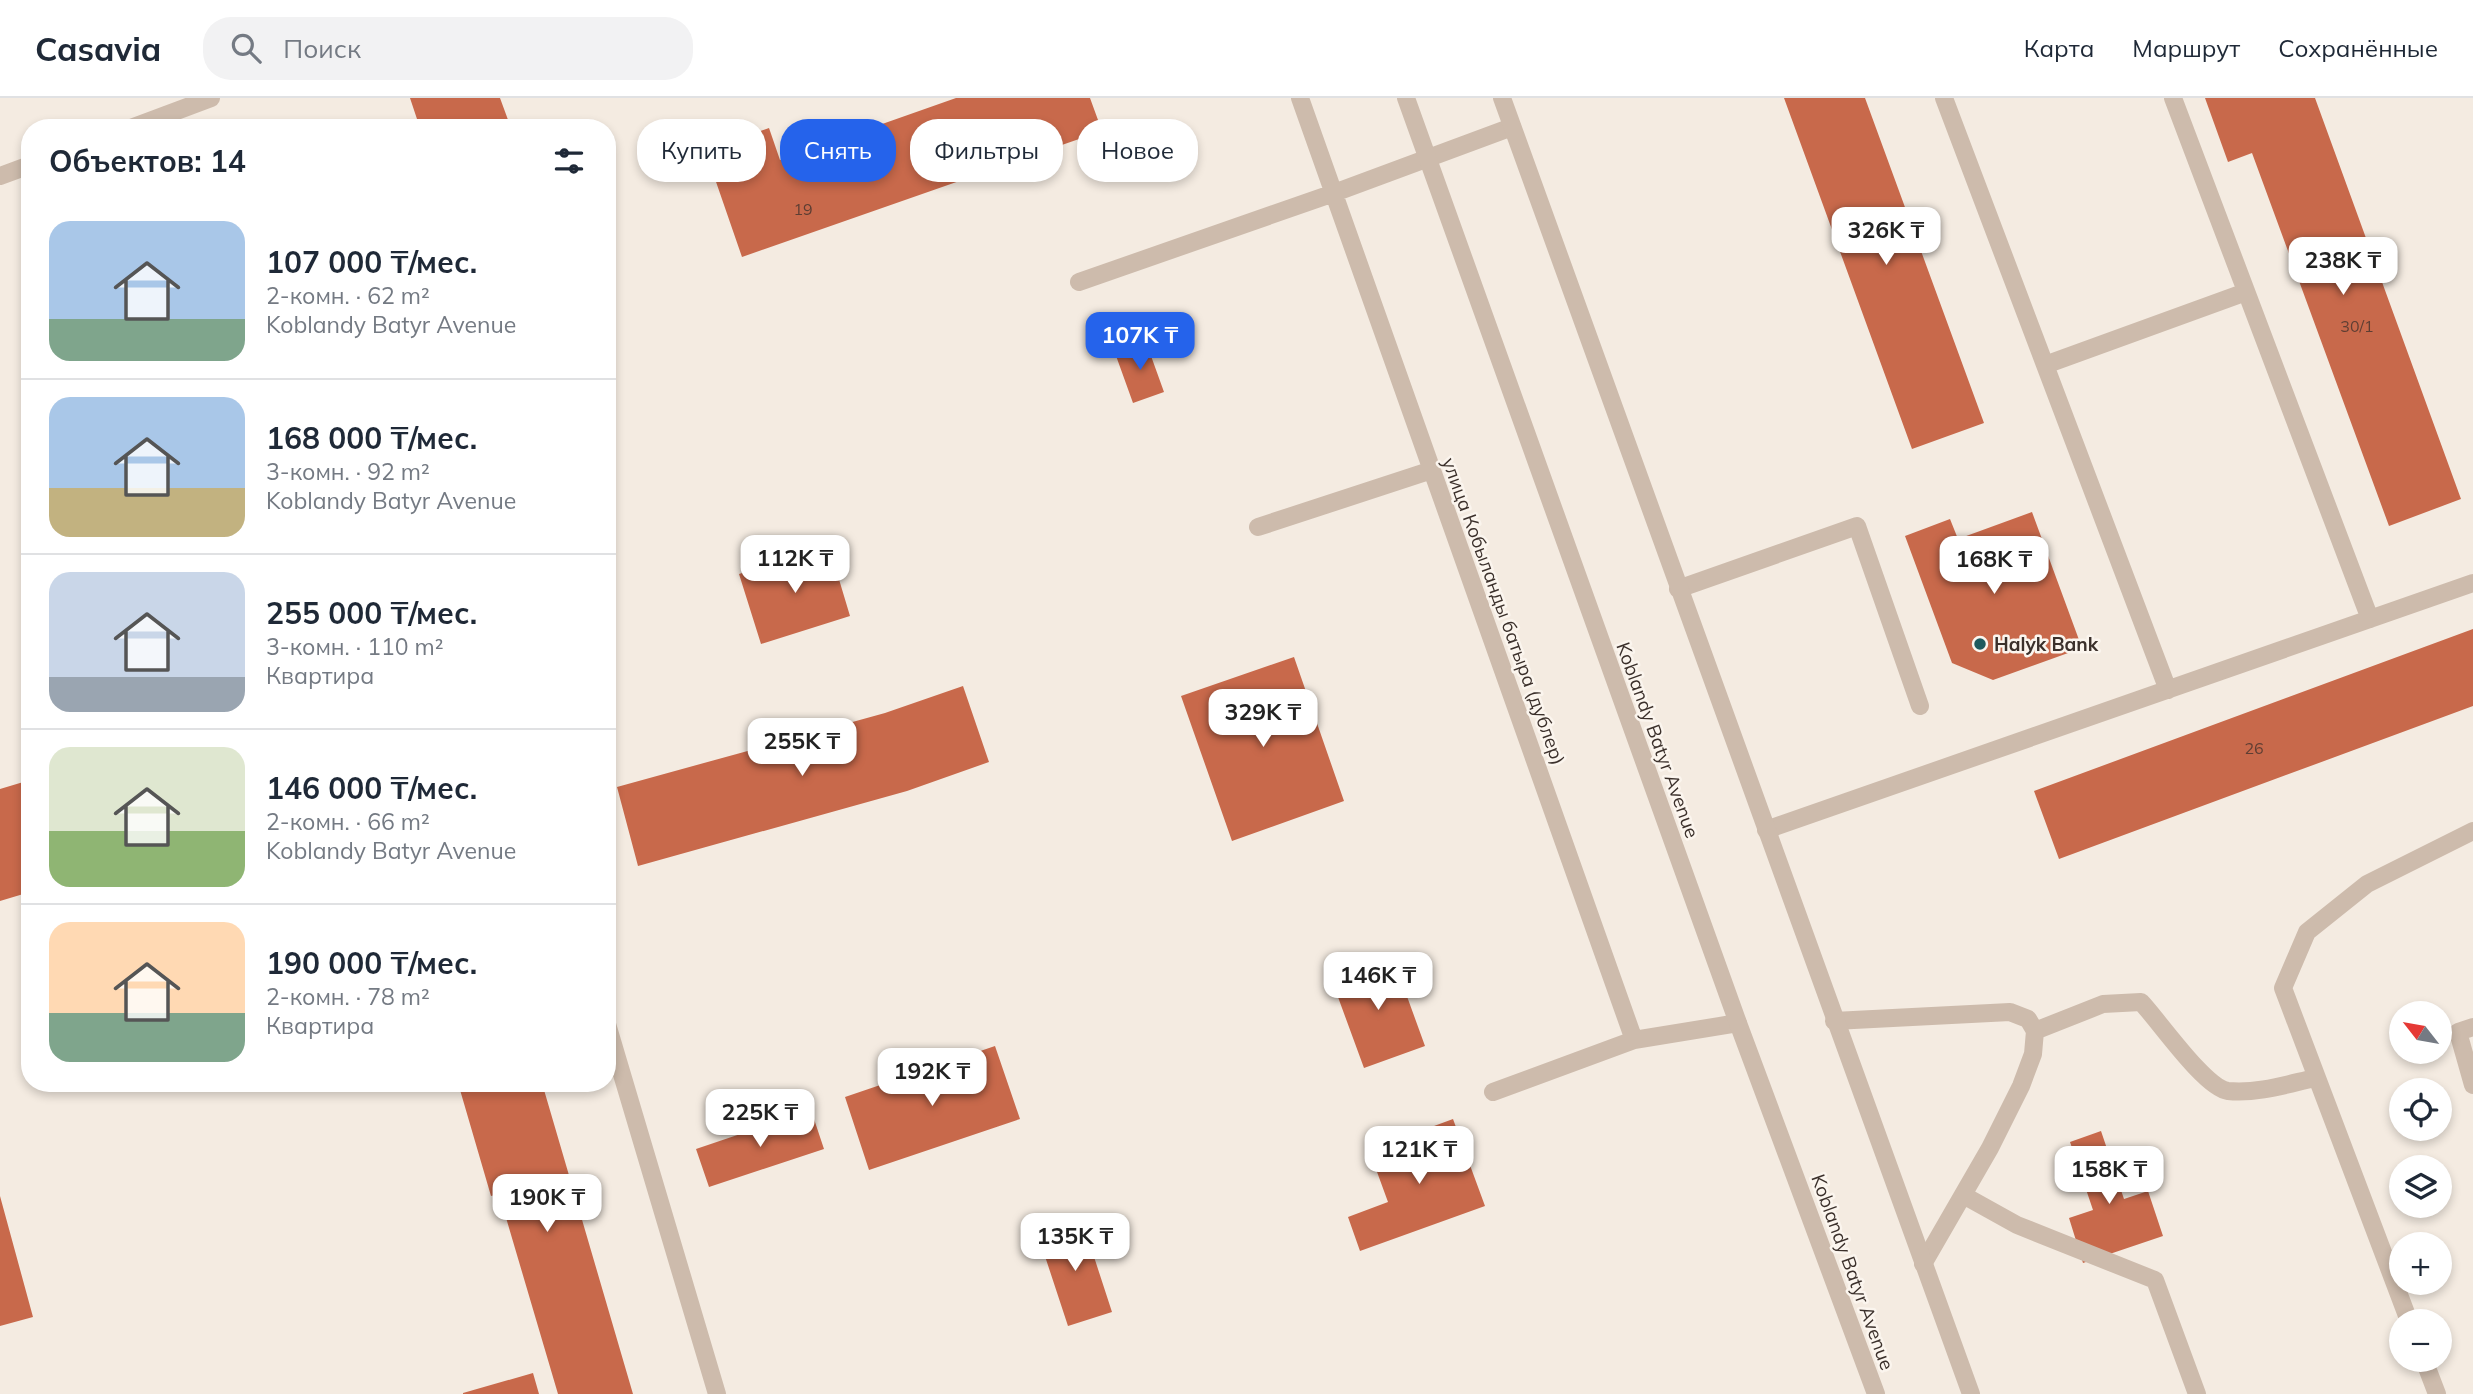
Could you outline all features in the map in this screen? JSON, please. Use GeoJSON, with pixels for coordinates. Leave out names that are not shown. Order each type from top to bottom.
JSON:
{"type":"FeatureCollection","features":[{"type":"Feature","properties":{"kind":"street"},"geometry":{"type":"LineString","coordinates":[[151,119],[191,101],[211,98]]}},
{"type":"Feature","properties":{"kind":"street","name":"улица Кобыланды батыра (дублер)"},"geometry":{"type":"LineString","coordinates":[[1300,98],[1634,1040]]}},
{"type":"Feature","properties":{"kind":"street","name":"Koblandy Batyr Avenue"},"geometry":{"type":"LineString","coordinates":[[1406,98],[1738,1023],[1876,1394]]}},
{"type":"Feature","properties":{"kind":"street"},"geometry":{"type":"LineString","coordinates":[[1502,98],[1971,1394]]}},
{"type":"Feature","properties":{"kind":"street"},"geometry":{"type":"LineString","coordinates":[[1944,98],[2168,690]]}},
{"type":"Feature","properties":{"kind":"street"},"geometry":{"type":"LineString","coordinates":[[2173,98],[2370,619]]}},
{"type":"Feature","properties":{"kind":"street"},"geometry":{"type":"LineString","coordinates":[[1079,282],[1334,193],[1512,127]]}},
{"type":"Feature","properties":{"kind":"street"},"geometry":{"type":"LineString","coordinates":[[0,176],[21,168]]}},
{"type":"Feature","properties":{"kind":"street"},"geometry":{"type":"LineString","coordinates":[[2045,365],[2246,292]]}},
{"type":"Feature","properties":{"kind":"street"},"geometry":{"type":"LineString","coordinates":[[1258,527],[1432,470]]}},
{"type":"Feature","properties":{"kind":"street"},"geometry":{"type":"LineString","coordinates":[[1678,589],[1857,526],[1920,706]]}},
{"type":"Feature","properties":{"kind":"street"},"geometry":{"type":"LineString","coordinates":[[1766,830],[2473,583]]}},
{"type":"Feature","properties":{"kind":"street"},"geometry":{"type":"LineString","coordinates":[[2404,1309],[2283,988],[2306,932],[2367,884],[2473,831]]}},
{"type":"Feature","properties":{"kind":"street"},"geometry":{"type":"LineString","coordinates":[[2035,1031],[2103,1003],[2141,1002],[2200,1074],[2226,1091],[2271,1088],[2315,1078]]}},
{"type":"Feature","properties":{"kind":"street"},"geometry":{"type":"LineString","coordinates":[[1835,1021],[2010,1012],[2028,1019],[2035,1031],[2033,1054],[2021,1086],[1990,1148],[1923,1264]]}},
{"type":"Feature","properties":{"kind":"street"},"geometry":{"type":"LineString","coordinates":[[1493,1092],[1634,1040],[1738,1023]]}},
{"type":"Feature","properties":{"kind":"street"},"geometry":{"type":"LineString","coordinates":[[2473,1027],[2458,1032],[2473,1085]]}},
{"type":"Feature","properties":{"kind":"street"},"geometry":{"type":"LineString","coordinates":[[616,1054],[718,1394]]}},
{"type":"Feature","properties":{"kind":"street"},"geometry":{"type":"LineString","coordinates":[[1963,1195],[2017,1225],[2155,1280],[2197,1394]]}},
{"type":"Feature","properties":{"kind":"street"},"geometry":{"type":"LineString","coordinates":[[2429,1372],[2437,1394]]}},
{"type":"Feature","properties":{"kind":"building"},"geometry":{"type":"Polygon","coordinates":[[[410,98],[500,98],[508,119],[417,119],[410,98]]]}},
{"type":"Feature","properties":{"kind":"building"},"geometry":{"type":"Polygon","coordinates":[[[956,98],[1090,98],[1098,119],[1077,119],[1077,140],[1063,145],[1063,119],[910,119],[910,182],[956,182],[742,257],[716,182],[766,182],[766,129],[769,128],[780,160],[780,182],[896,182],[896,119],[956,98]]]}},
{"type":"Feature","properties":{"kind":"building"},"geometry":{"type":"Polygon","coordinates":[[[1784,98],[1865,98],[1984,423],[1912,449],[1784,98]]]}},
{"type":"Feature","properties":{"kind":"building"},"geometry":{"type":"Polygon","coordinates":[[[2205,98],[2315,98],[2461,499],[2389,526],[2252,153],[2228,162],[2205,98]]]}},
{"type":"Feature","properties":{"kind":"building"},"geometry":{"type":"Polygon","coordinates":[[[1146,342],[1164,392],[1133,403],[1115,353],[1146,342]]]}},
{"type":"Feature","properties":{"kind":"building"},"geometry":{"type":"Polygon","coordinates":[[[2032,512],[2082,648],[1993,680],[1952,663],[1905,536],[1950,519],[1958,539],[2032,512]]]}},
{"type":"Feature","properties":{"kind":"building"},"geometry":{"type":"Polygon","coordinates":[[[829,546],[850,616],[761,644],[739,574],[829,546]]]}},
{"type":"Feature","properties":{"kind":"building"},"geometry":{"type":"Polygon","coordinates":[[[2473,629],[2473,706],[2059,859],[2034,791],[2473,629]]]}},
{"type":"Feature","properties":{"kind":"building"},"geometry":{"type":"Polygon","coordinates":[[[1294,657],[1344,801],[1232,841],[1181,696],[1294,657]]]}},
{"type":"Feature","properties":{"kind":"building"},"geometry":{"type":"Polygon","coordinates":[[[963,686],[989,762],[907,791],[638,866],[617,787],[885,713],[963,686]]]}},
{"type":"Feature","properties":{"kind":"building"},"geometry":{"type":"Polygon","coordinates":[[[21,783],[21,895],[0,901],[0,789],[21,783]]]}},
{"type":"Feature","properties":{"kind":"building"},"geometry":{"type":"Polygon","coordinates":[[[1392,955],[1425,1046],[1364,1068],[1331,978],[1392,955]]]}},
{"type":"Feature","properties":{"kind":"building"},"geometry":{"type":"Polygon","coordinates":[[[995,1046],[1020,1119],[869,1170],[845,1097],[995,1046]]]}},
{"type":"Feature","properties":{"kind":"building"},"geometry":{"type":"Polygon","coordinates":[[[461,1092],[545,1092],[633,1394],[558,1394],[499,1194],[491,1196],[461,1092]]]}},
{"type":"Feature","properties":{"kind":"building"},"geometry":{"type":"Polygon","coordinates":[[[811,1110],[824,1149],[709,1187],[696,1149],[811,1110]]]}},
{"type":"Feature","properties":{"kind":"building"},"geometry":{"type":"Polygon","coordinates":[[[1453,1119],[1485,1206],[1360,1251],[1348,1217],[1388,1202],[1369,1150],[1453,1119]]]}},
{"type":"Feature","properties":{"kind":"building"},"geometry":{"type":"Polygon","coordinates":[[[2101,1131],[2124,1199],[2148,1191],[2163,1236],[2083,1263],[2069,1218],[2093,1210],[2070,1142],[2101,1131]]]}},
{"type":"Feature","properties":{"kind":"building"},"geometry":{"type":"Polygon","coordinates":[[[0,1196],[33,1317],[0,1326],[0,1196]]]}},
{"type":"Feature","properties":{"kind":"building"},"geometry":{"type":"Polygon","coordinates":[[[1082,1220],[1112,1312],[1068,1326],[1038,1235],[1082,1220]]]}},
{"type":"Feature","properties":{"kind":"building"},"geometry":{"type":"Polygon","coordinates":[[[533,1373],[539,1394],[463,1394],[463,1393],[533,1373]]]}},
{"type":"Feature","properties":{"kind":"place","name":"Halyk Bank"},"geometry":{"type":"Point","coordinates":[1980,644]}}]}
